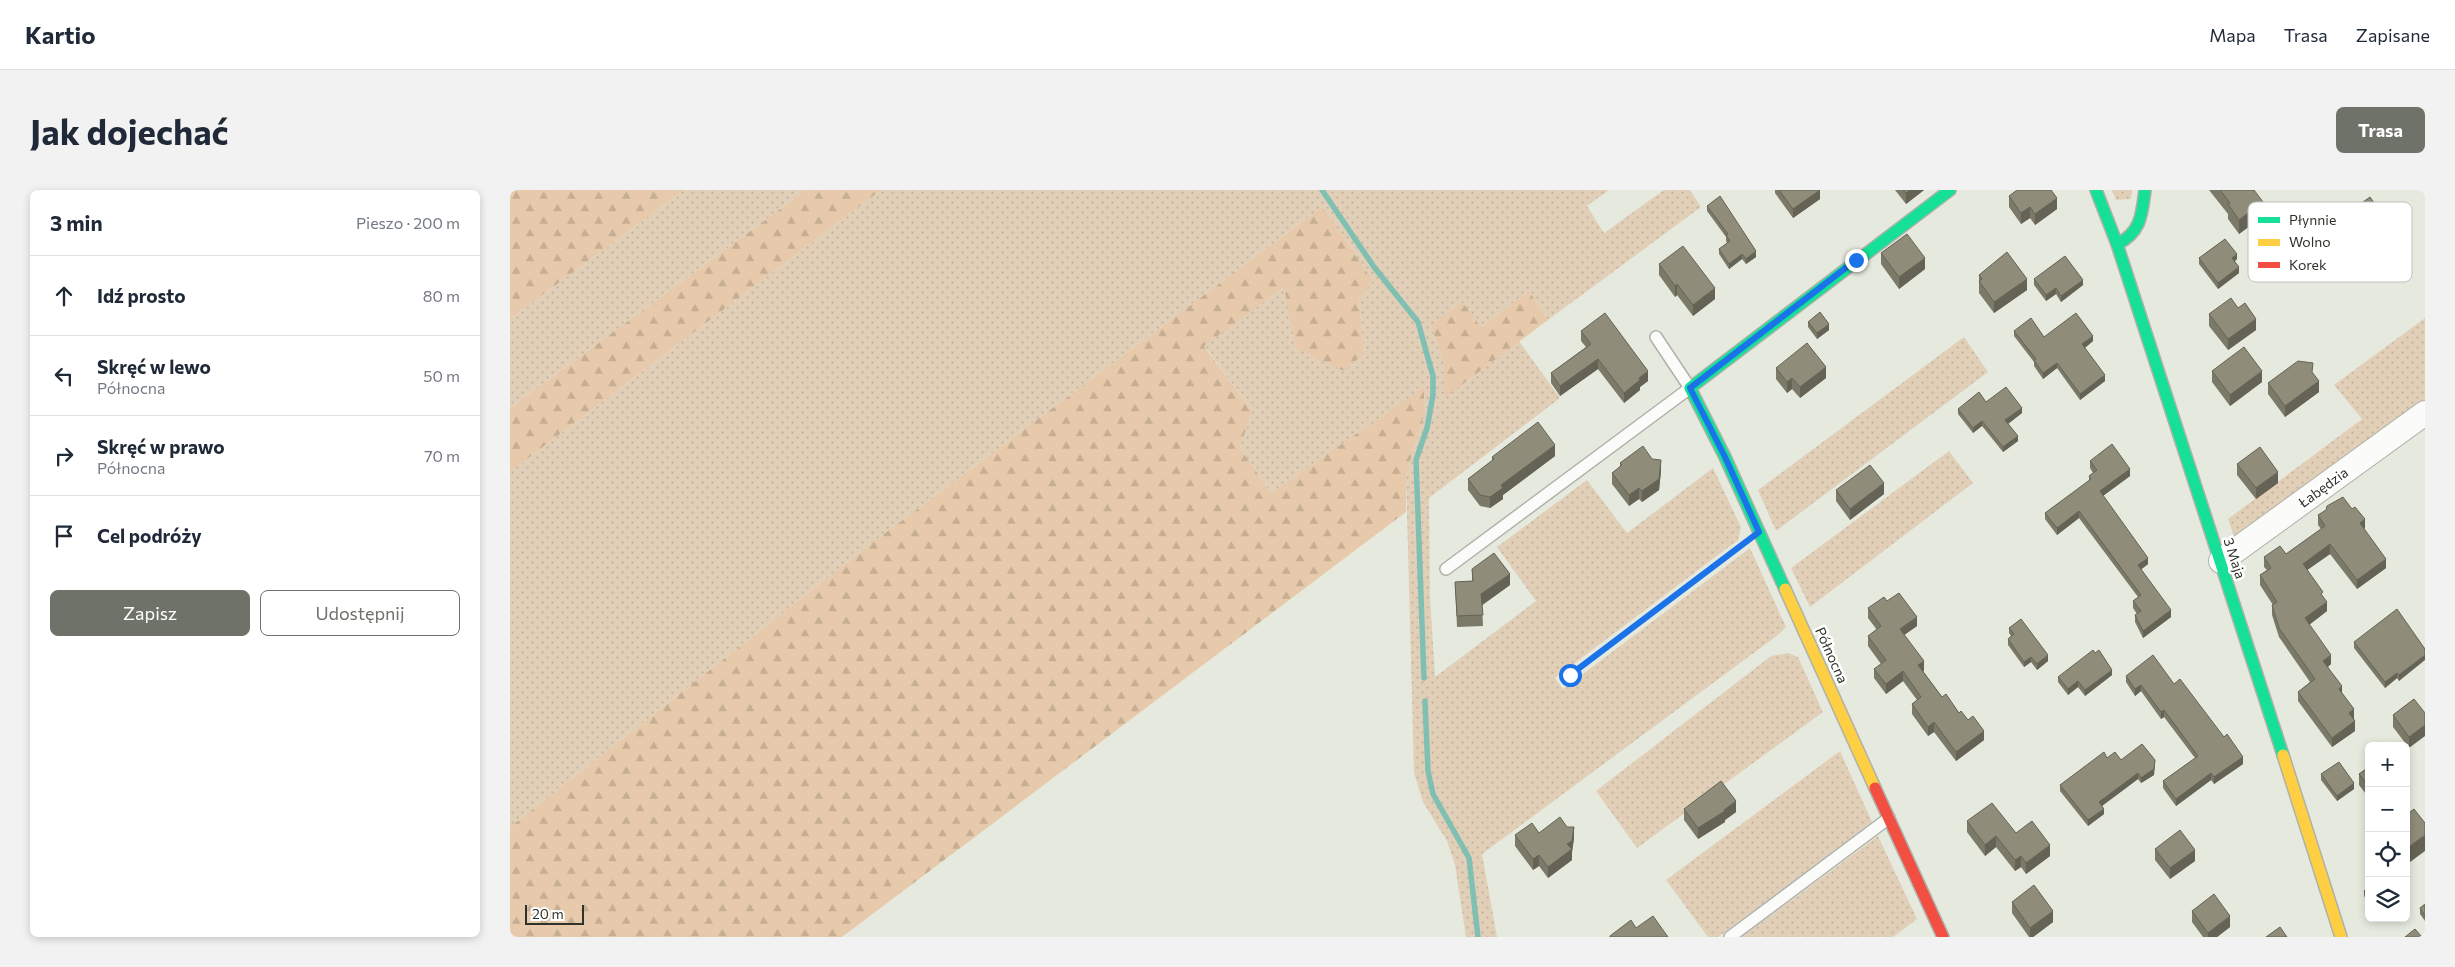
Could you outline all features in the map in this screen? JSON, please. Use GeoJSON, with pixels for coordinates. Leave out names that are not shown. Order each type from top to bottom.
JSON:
{"type":"FeatureCollection","features":[{"type":"Feature","properties":{"kind":"street"},"geometry":{"type":"LineString","coordinates":[[1690,388],[1950,190]]}},
{"type":"Feature","properties":{"kind":"street","name":"3 Maja"},"geometry":{"type":"LineString","coordinates":[[2096,190],[2117,244],[2221,561],[2341,937]]}},
{"type":"Feature","properties":{"kind":"street"},"geometry":{"type":"LineString","coordinates":[[2117,244],[2130,240],[2135,233],[2145,190]]}},
{"type":"Feature","properties":{"kind":"street","name":"Północna"},"geometry":{"type":"LineString","coordinates":[[1690,388],[1725,457],[1943,937]]}},
{"type":"Feature","properties":{"kind":"street","name":"Łabędzia"},"geometry":{"type":"LineString","coordinates":[[2221,561],[2425,413]]}},
{"type":"Feature","properties":{"kind":"lane","name":"Północna"},"geometry":{"type":"LineString","coordinates":[[1656,337],[1690,388]]}},
{"type":"Feature","properties":{"kind":"lane"},"geometry":{"type":"LineString","coordinates":[[1446,569],[1690,388]]}},
{"type":"Feature","properties":{"kind":"lane"},"geometry":{"type":"LineString","coordinates":[[1730,937],[1888,818]]}},
{"type":"Feature","properties":{"kind":"path"},"geometry":{"type":"LineString","coordinates":[[1570,675],[1759,532]]}},
{"type":"Feature","properties":{"kind":"shaded area"},"geometry":{"type":"Polygon","coordinates":[[[684,190],[806,190],[510,408],[510,319],[684,190]]]}},
{"type":"Feature","properties":{"kind":"shaded area"},"geometry":{"type":"Polygon","coordinates":[[[881,190],[1609,190],[1587,206],[1604,233],[1664,190],[1690,190],[1701,207],[1548,320],[1529,291],[1481,327],[1431,325],[1444,364],[1444,397],[1519,341],[1560,398],[1429,498],[1430,597],[1435,677],[1536,601],[1497,547],[1587,480],[1627,533],[1713,468],[1741,527],[1738,540],[1555,678],[1563,689],[1750,548],[1786,627],[1778,635],[1482,854],[1497,937],[1466,937],[1455,865],[1447,841],[1423,802],[1414,773],[1406,475],[1424,416],[1424,388],[1271,493],[1240,448],[1252,411],[1204,345],[1285,286],[1364,353],[1359,299],[1322,207],[873,542],[510,827],[510,472],[881,190]]]}},
{"type":"Feature","properties":{"kind":"shaded area"},"geometry":{"type":"Polygon","coordinates":[[[2112,190],[2132,190],[2131,199],[2116,200],[2112,190]]]}},
{"type":"Feature","properties":{"kind":"shaded area"},"geometry":{"type":"Polygon","coordinates":[[[2425,318],[2425,400],[2245,532],[2234,536],[2228,519],[2362,419],[2334,385],[2425,318]]]}},
{"type":"Feature","properties":{"kind":"shaded area"},"geometry":{"type":"Polygon","coordinates":[[[1964,337],[1988,372],[1776,531],[1758,490],[1964,337]]]}},
{"type":"Feature","properties":{"kind":"shaded area"},"geometry":{"type":"Polygon","coordinates":[[[1949,451],[1973,483],[1810,607],[1791,568],[1949,451]]]}},
{"type":"Feature","properties":{"kind":"shaded area"},"geometry":{"type":"Polygon","coordinates":[[[1788,653],[1798,657],[1823,712],[1637,848],[1596,791],[1771,656],[1788,653]]]}},
{"type":"Feature","properties":{"kind":"shaded area"},"geometry":{"type":"Polygon","coordinates":[[[1840,751],[1872,822],[1718,937],[1708,937],[1666,880],[1840,751]]]}},
{"type":"Feature","properties":{"kind":"shaded area"},"geometry":{"type":"Polygon","coordinates":[[[1878,836],[1917,919],[1893,937],[1742,937],[1878,836]]]}},
{"type":"Feature","properties":{"kind":"green space"},"geometry":{"type":"Polygon","coordinates":[[[510,190],[684,190],[510,319],[510,190]]]}},
{"type":"Feature","properties":{"kind":"green space"},"geometry":{"type":"Polygon","coordinates":[[[806,190],[881,190],[510,472],[510,408],[806,190]]]}},
{"type":"Feature","properties":{"kind":"green space"},"geometry":{"type":"Polygon","coordinates":[[[1322,207],[1373,281],[1359,299],[1364,353],[1344,371],[1296,348],[1284,287],[1204,346],[1252,411],[1240,448],[1271,493],[1424,387],[1424,416],[1406,475],[1406,512],[842,937],[510,937],[510,827],[873,542],[1322,207]]]}},
{"type":"Feature","properties":{"kind":"green space"},"geometry":{"type":"Polygon","coordinates":[[[1529,291],[1548,320],[1444,398],[1444,364],[1431,325],[1462,302],[1481,327],[1529,291]]]}},
{"type":"Feature","properties":{"kind":"building"},"geometry":{"type":"Polygon","coordinates":[[[1779,190],[1820,190],[1793,209],[1779,190]]]}},
{"type":"Feature","properties":{"kind":"building"},"geometry":{"type":"Polygon","coordinates":[[[2017,190],[2051,190],[2057,198],[2035,214],[2030,207],[2021,213],[2009,196],[2017,190]]]}},
{"type":"Feature","properties":{"kind":"building"},"geometry":{"type":"Polygon","coordinates":[[[2220,190],[2254,190],[2263,202],[2248,202],[2248,213],[2239,220],[2228,204],[2230,203],[2220,190]]]}},
{"type":"Feature","properties":{"kind":"building"},"geometry":{"type":"Polygon","coordinates":[[[1720,196],[1756,251],[1746,259],[1742,254],[1729,264],[1719,249],[1730,241],[1726,235],[1728,234],[1707,206],[1720,196]]]}},
{"type":"Feature","properties":{"kind":"building"},"geometry":{"type":"Polygon","coordinates":[[[2370,197],[2374,202],[2363,202],[2370,197]]]}},
{"type":"Feature","properties":{"kind":"building"},"geometry":{"type":"Polygon","coordinates":[[[1907,234],[1925,258],[1899,277],[1881,253],[1907,234]]]}},
{"type":"Feature","properties":{"kind":"building"},"geometry":{"type":"Polygon","coordinates":[[[2225,239],[2237,254],[2232,258],[2239,267],[2218,283],[2199,258],[2225,239]]]}},
{"type":"Feature","properties":{"kind":"building"},"geometry":{"type":"Polygon","coordinates":[[[1683,246],[1715,288],[1693,305],[1677,284],[1675,286],[1659,264],[1683,246]]]}},
{"type":"Feature","properties":{"kind":"building"},"geometry":{"type":"Polygon","coordinates":[[[2007,252],[2027,279],[1994,302],[1979,281],[1982,279],[1979,275],[2007,252]]]}},
{"type":"Feature","properties":{"kind":"building"},"geometry":{"type":"Polygon","coordinates":[[[2065,256],[2083,280],[2061,296],[2056,288],[2046,295],[2034,279],[2065,256]]]}},
{"type":"Feature","properties":{"kind":"building"},"geometry":{"type":"Polygon","coordinates":[[[2231,298],[2238,308],[2245,303],[2256,319],[2228,339],[2209,314],[2231,298]]]}},
{"type":"Feature","properties":{"kind":"building"},"geometry":{"type":"Polygon","coordinates":[[[1820,312],[1829,324],[1817,333],[1808,322],[1820,312]]]}},
{"type":"Feature","properties":{"kind":"building"},"geometry":{"type":"Polygon","coordinates":[[[1605,313],[1648,371],[1624,393],[1598,359],[1560,386],[1551,373],[1591,344],[1581,331],[1605,313]]]}},
{"type":"Feature","properties":{"kind":"building"},"geometry":{"type":"Polygon","coordinates":[[[2076,313],[2093,336],[2082,344],[2105,375],[2080,394],[2057,363],[2043,373],[2034,360],[2036,359],[2014,331],[2031,318],[2044,337],[2076,313]]]}},
{"type":"Feature","properties":{"kind":"building"},"geometry":{"type":"Polygon","coordinates":[[[1807,343],[1826,367],[1800,387],[1792,378],[1787,382],[1776,368],[1807,343]]]}},
{"type":"Feature","properties":{"kind":"building"},"geometry":{"type":"Polygon","coordinates":[[[2244,347],[2262,371],[2230,395],[2212,371],[2244,347]]]}},
{"type":"Feature","properties":{"kind":"building"},"geometry":{"type":"Polygon","coordinates":[[[2298,361],[2313,363],[2312,372],[2319,381],[2285,406],[2268,383],[2298,361]]]}},
{"type":"Feature","properties":{"kind":"building"},"geometry":{"type":"Polygon","coordinates":[[[2006,387],[2022,408],[2005,420],[2018,436],[2003,447],[1982,421],[1973,428],[1958,409],[1979,392],[1986,402],[2006,387]]]}},
{"type":"Feature","properties":{"kind":"building"},"geometry":{"type":"Polygon","coordinates":[[[1538,422],[1555,445],[1501,485],[1503,488],[1490,497],[1480,495],[1468,479],[1494,459],[1492,457],[1538,422]]]}},
{"type":"Feature","properties":{"kind":"building"},"geometry":{"type":"Polygon","coordinates":[[[2112,444],[2130,469],[2100,491],[2148,558],[2138,565],[2171,610],[2143,631],[2135,615],[2141,611],[2133,601],[2141,595],[2079,511],[2057,528],[2045,513],[2091,479],[2089,476],[2097,470],[2090,461],[2112,444]]]}},
{"type":"Feature","properties":{"kind":"building"},"geometry":{"type":"Polygon","coordinates":[[[1643,446],[1652,459],[1661,460],[1659,479],[1642,491],[1639,488],[1629,495],[1612,473],[1622,465],[1620,463],[1643,446]]]}},
{"type":"Feature","properties":{"kind":"building"},"geometry":{"type":"Polygon","coordinates":[[[2260,447],[2278,472],[2256,488],[2237,464],[2260,447]]]}},
{"type":"Feature","properties":{"kind":"building"},"geometry":{"type":"Polygon","coordinates":[[[1870,465],[1884,483],[1850,509],[1836,490],[1870,465]]]}},
{"type":"Feature","properties":{"kind":"building"},"geometry":{"type":"Polygon","coordinates":[[[2343,497],[2352,509],[2355,507],[2365,519],[2360,523],[2386,559],[2357,580],[2330,544],[2303,564],[2323,592],[2321,594],[2327,602],[2305,618],[2331,655],[2323,661],[2342,686],[2339,689],[2354,709],[2349,713],[2355,721],[2332,738],[2298,692],[2315,679],[2279,628],[2272,605],[2277,602],[2260,575],[2271,568],[2264,557],[2280,546],[2286,554],[2325,526],[2318,515],[2326,510],[2327,506],[2343,497]]]}},
{"type":"Feature","properties":{"kind":"building"},"geometry":{"type":"Polygon","coordinates":[[[1494,553],[1510,574],[1481,594],[1483,615],[1457,616],[1455,582],[1473,581],[1472,569],[1494,553]]]}},
{"type":"Feature","properties":{"kind":"building"},"geometry":{"type":"Polygon","coordinates":[[[1899,593],[1917,617],[1900,629],[1924,661],[1918,665],[1942,697],[1946,694],[1959,713],[1961,711],[1968,720],[1973,716],[1984,731],[1956,752],[1934,722],[1928,727],[1912,704],[1921,697],[1903,671],[1886,684],[1874,669],[1886,660],[1868,636],[1881,626],[1868,608],[1884,597],[1887,601],[1899,593]]]}},
{"type":"Feature","properties":{"kind":"building"},"geometry":{"type":"Polygon","coordinates":[[[2397,609],[2425,649],[2425,655],[2399,675],[2397,673],[2385,682],[2354,642],[2397,609]]]}},
{"type":"Feature","properties":{"kind":"building"},"geometry":{"type":"Polygon","coordinates":[[[2021,619],[2048,655],[2037,664],[2031,657],[2024,662],[2008,639],[2014,634],[2009,628],[2021,619]]]}},
{"type":"Feature","properties":{"kind":"building"},"geometry":{"type":"Polygon","coordinates":[[[2093,650],[2095,653],[2099,650],[2112,670],[2085,690],[2078,681],[2068,689],[2058,677],[2093,650]]]}},
{"type":"Feature","properties":{"kind":"building"},"geometry":{"type":"Polygon","coordinates":[[[2153,655],[2174,684],[2180,679],[2224,737],[2227,734],[2243,757],[2214,777],[2211,773],[2176,799],[2163,781],[2198,756],[2164,710],[2161,712],[2141,685],[2135,689],[2126,676],[2153,655]]]}},
{"type":"Feature","properties":{"kind":"building"},"geometry":{"type":"Polygon","coordinates":[[[2414,699],[2425,713],[2425,725],[2409,737],[2393,715],[2414,699]]]}},
{"type":"Feature","properties":{"kind":"building"},"geometry":{"type":"Polygon","coordinates":[[[2142,744],[2155,760],[2154,769],[2141,778],[2138,773],[2099,802],[2104,809],[2088,820],[2060,785],[2104,752],[2107,758],[2115,752],[2121,760],[2142,744]]]}},
{"type":"Feature","properties":{"kind":"building"},"geometry":{"type":"Polygon","coordinates":[[[2339,762],[2354,783],[2337,796],[2321,774],[2339,762]]]}},
{"type":"Feature","properties":{"kind":"building"},"geometry":{"type":"Polygon","coordinates":[[[2365,770],[2365,782],[2359,774],[2365,770]]]}},
{"type":"Feature","properties":{"kind":"building"},"geometry":{"type":"Polygon","coordinates":[[[1721,781],[1736,801],[1725,811],[1698,828],[1684,809],[1721,781]]]}},
{"type":"Feature","properties":{"kind":"building"},"geometry":{"type":"Polygon","coordinates":[[[1992,803],[2016,833],[2032,821],[2050,845],[2026,863],[2021,856],[2015,860],[1996,836],[1985,845],[1967,821],[1992,803]]]}},
{"type":"Feature","properties":{"kind":"building"},"geometry":{"type":"Polygon","coordinates":[[[2414,809],[2425,823],[2425,835],[2410,846],[2410,832],[2410,812],[2414,809]]]}},
{"type":"Feature","properties":{"kind":"building"},"geometry":{"type":"Polygon","coordinates":[[[1560,817],[1567,827],[1574,827],[1572,841],[1567,844],[1572,849],[1548,867],[1539,855],[1533,859],[1515,835],[1532,823],[1539,833],[1560,817]]]}},
{"type":"Feature","properties":{"kind":"building"},"geometry":{"type":"Polygon","coordinates":[[[2180,830],[2195,850],[2170,868],[2155,849],[2180,830]]]}},
{"type":"Feature","properties":{"kind":"building"},"geometry":{"type":"Polygon","coordinates":[[[2034,885],[2053,911],[2030,928],[2012,902],[2034,885]]]}},
{"type":"Feature","properties":{"kind":"building"},"geometry":{"type":"Polygon","coordinates":[[[2214,894],[2230,916],[2208,933],[2192,911],[2214,894]]]}},
{"type":"Feature","properties":{"kind":"building"},"geometry":{"type":"Polygon","coordinates":[[[2425,904],[2425,916],[2420,908],[2425,904]]]}},
{"type":"Feature","properties":{"kind":"building"},"geometry":{"type":"Polygon","coordinates":[[[1653,916],[1668,937],[1610,937],[1631,920],[1636,928],[1653,916]]]}},
{"type":"Feature","properties":{"kind":"building"},"geometry":{"type":"Polygon","coordinates":[[[2280,927],[2287,937],[2266,937],[2280,927]]]}},
{"type":"Feature","properties":{"kind":"building"},"geometry":{"type":"Polygon","coordinates":[[[2415,929],[2422,937],[2405,937],[2415,929]]]}},
{"type":"Feature","properties":{"kind":"waterway"},"geometry":{"type":"LineString","coordinates":[[1322,190],[1374,267],[1418,322],[1433,376],[1433,395],[1427,428],[1416,460],[1424,678]]}},
{"type":"Feature","properties":{"kind":"waterway"},"geometry":{"type":"LineString","coordinates":[[1425,701],[1428,771],[1433,794],[1469,858],[1478,937]]}},
{"type":"Feature","properties":{"kind":"traffic: fast"},"geometry":{"type":"LineString","coordinates":[[1785,589],[1725,457],[1690,388],[1950,190]]}},
{"type":"Feature","properties":{"kind":"traffic: fast"},"geometry":{"type":"LineString","coordinates":[[2096,190],[2117,244],[2283,755]]}},
{"type":"Feature","properties":{"kind":"traffic: fast"},"geometry":{"type":"LineString","coordinates":[[2117,244],[2125,240],[2136,228],[2143,207],[2145,190]]}},
{"type":"Feature","properties":{"kind":"traffic: slow"},"geometry":{"type":"LineString","coordinates":[[1785,589],[1875,788]]}},
{"type":"Feature","properties":{"kind":"traffic: slow"},"geometry":{"type":"LineString","coordinates":[[2283,755],[2341,937]]}},
{"type":"Feature","properties":{"kind":"traffic: jam"},"geometry":{"type":"LineString","coordinates":[[1875,788],[1943,937]]}},
{"type":"Feature","properties":{"kind":"route"},"geometry":{"type":"LineString","coordinates":[[1570,675],[1759,532],[1725,457],[1690,388],[1856,260]]}}]}
